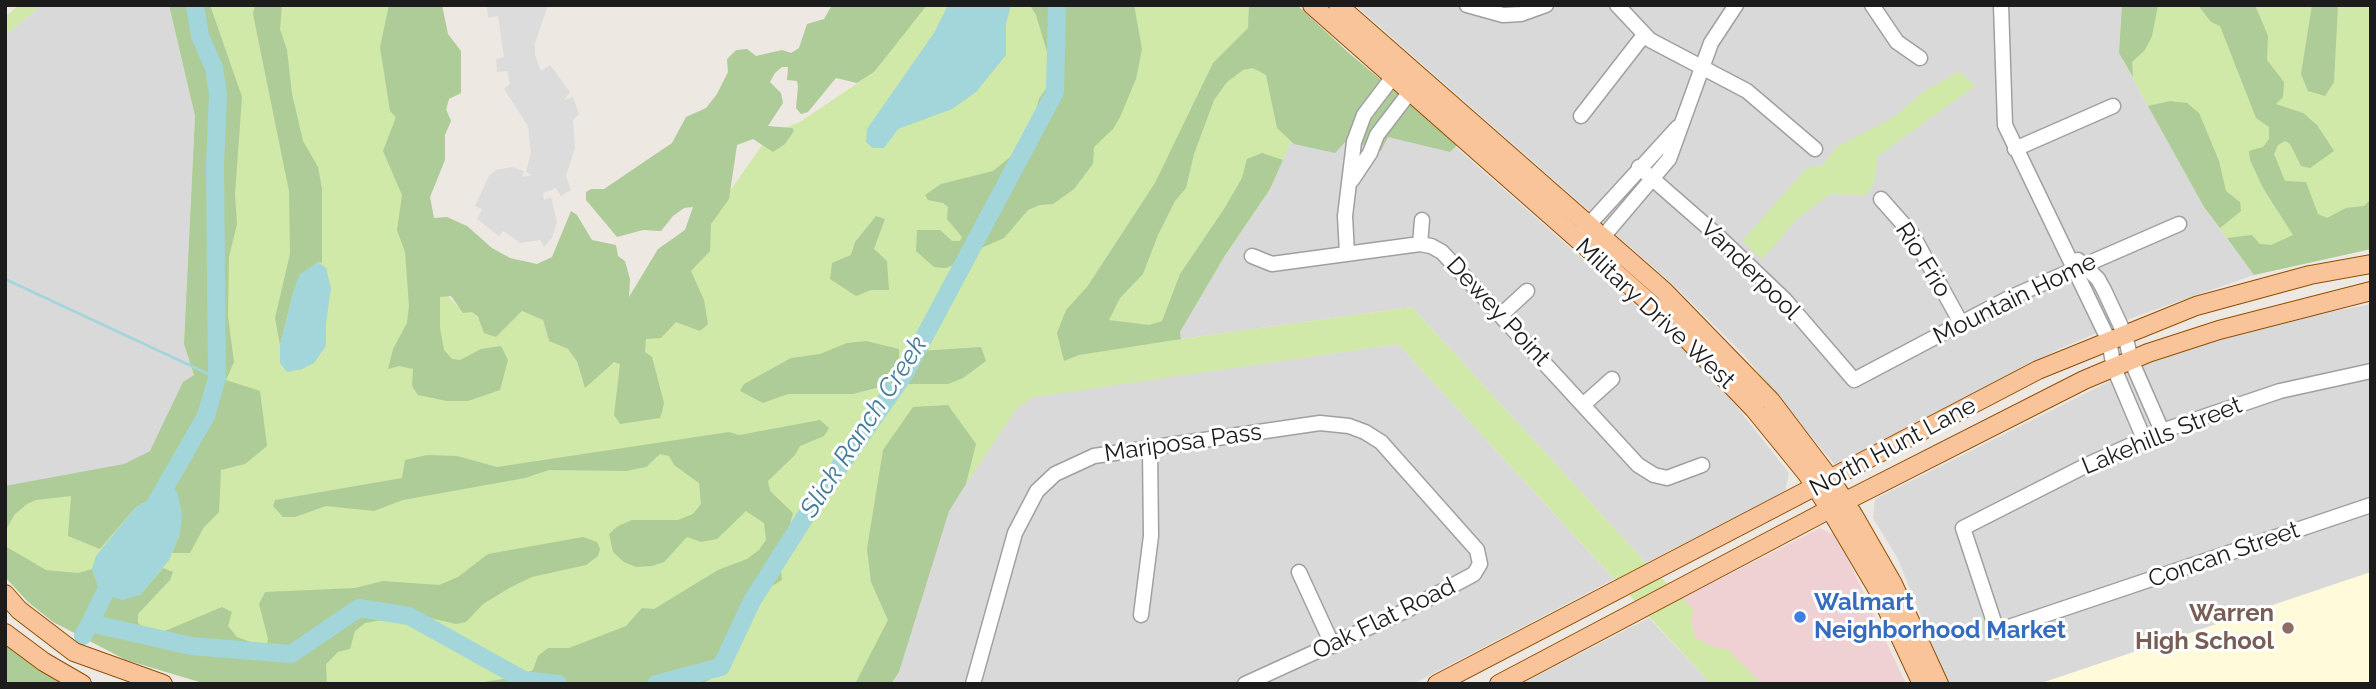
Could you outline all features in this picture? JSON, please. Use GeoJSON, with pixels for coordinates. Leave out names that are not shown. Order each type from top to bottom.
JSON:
{"type":"FeatureCollection","features":[{"type":"Feature","properties":{"kind":"main road","name":"Military Drive West"},"geometry":{"type":"LineString","coordinates":[[1312,5],[1398,70],[1594,238],[1664,291],[1738,364],[1892,584],[1939,684]]}},
{"type":"Feature","properties":{"kind":"main road","name":"Military Drive West"},"geometry":{"type":"LineString","coordinates":[[1338,5],[1398,70]]}},
{"type":"Feature","properties":{"kind":"main road","name":"Military Drive West"},"geometry":{"type":"LineString","coordinates":[[1415,85],[1576,239],[1594,238]]}},
{"type":"Feature","properties":{"kind":"main road","name":"North Hunt Lane"},"geometry":{"type":"LineString","coordinates":[[1437,684],[1824,484],[2011,383],[2196,306],[2310,275],[2371,264]]}},
{"type":"Feature","properties":{"kind":"main road","name":"North Hunt Lane"},"geometry":{"type":"LineString","coordinates":[[1504,681],[1837,505],[2131,360],[2258,318],[2371,291]]}},
{"type":"Feature","properties":{"kind":"main road","name":"Military Drive West"},"geometry":{"type":"LineString","coordinates":[[1837,505],[1922,684]]}},
{"type":"Feature","properties":{"kind":"main road"},"geometry":{"type":"LineString","coordinates":[[5,594],[19,610],[74,652],[163,684]]}},
{"type":"Feature","properties":{"kind":"main road"},"geometry":{"type":"LineString","coordinates":[[5,633],[44,662],[82,684]]}},
{"type":"Feature","properties":{"kind":"main road"},"geometry":{"type":"LineString","coordinates":[[1496,654],[1504,681]]}},
{"type":"Feature","properties":{"kind":"street"},"geometry":{"type":"LineString","coordinates":[[1467,5],[1493,14],[1512,15],[1546,5]]}},
{"type":"Feature","properties":{"kind":"street"},"geometry":{"type":"LineString","coordinates":[[1617,5],[1644,35],[1666,51],[1747,91],[1815,149]]}},
{"type":"Feature","properties":{"kind":"street"},"geometry":{"type":"LineString","coordinates":[[1594,238],[1622,216],[1669,159],[1701,68],[1718,29],[1736,5]]}},
{"type":"Feature","properties":{"kind":"street"},"geometry":{"type":"LineString","coordinates":[[1872,5],[1897,42],[1920,58]]}},
{"type":"Feature","properties":{"kind":"street"},"geometry":{"type":"LineString","coordinates":[[2001,5],[2002,112],[2015,149],[2077,263],[2096,313],[2131,360],[2162,431]]}},
{"type":"Feature","properties":{"kind":"street"},"geometry":{"type":"LineString","coordinates":[[1581,116],[1644,35]]}},
{"type":"Feature","properties":{"kind":"street"},"geometry":{"type":"LineString","coordinates":[[1347,254],[1345,216],[1354,142],[1359,126],[1398,70]]}},
{"type":"Feature","properties":{"kind":"street"},"geometry":{"type":"LineString","coordinates":[[1351,181],[1370,153],[1377,135],[1415,85]]}},
{"type":"Feature","properties":{"kind":"street"},"geometry":{"type":"LineString","coordinates":[[2015,149],[2113,106]]}},
{"type":"Feature","properties":{"kind":"street"},"geometry":{"type":"LineString","coordinates":[[1594,238],[1607,203],[1681,124]]}},
{"type":"Feature","properties":{"kind":"street"},"geometry":{"type":"LineString","coordinates":[[1359,126],[1377,135]]}},
{"type":"Feature","properties":{"kind":"street","name":"Vanderpool"},"geometry":{"type":"LineString","coordinates":[[1639,167],[1784,300],[1854,380]]}},
{"type":"Feature","properties":{"kind":"street","name":"Rio Frio"},"geometry":{"type":"LineString","coordinates":[[1881,199],[1912,234],[1961,323]]}},
{"type":"Feature","properties":{"kind":"street"},"geometry":{"type":"LineString","coordinates":[[1607,203],[1622,216]]}},
{"type":"Feature","properties":{"kind":"street"},"geometry":{"type":"LineString","coordinates":[[1420,244],[1422,220]]}},
{"type":"Feature","properties":{"kind":"street","name":"Mountain Home"},"geometry":{"type":"LineString","coordinates":[[1854,380],[2077,263],[2179,224]]}},
{"type":"Feature","properties":{"kind":"street","name":"Dewey Point"},"geometry":{"type":"LineString","coordinates":[[1252,256],[1272,264],[1420,244],[1442,252],[1639,465],[1654,475],[1667,478],[1702,465]]}},
{"type":"Feature","properties":{"kind":"street"},"geometry":{"type":"LineString","coordinates":[[2077,263],[2098,279],[2111,306],[2117,338],[2114,368],[2144,439]]}},
{"type":"Feature","properties":{"kind":"street"},"geometry":{"type":"LineString","coordinates":[[1501,315],[1527,291]]}},
{"type":"Feature","properties":{"kind":"street"},"geometry":{"type":"LineString","coordinates":[[2096,313],[2111,306]]}},
{"type":"Feature","properties":{"kind":"street","name":"Lakehills Street"},"geometry":{"type":"LineString","coordinates":[[1997,631],[1963,528],[2162,431],[2280,391],[2371,371]]}},
{"type":"Feature","properties":{"kind":"street"},"geometry":{"type":"LineString","coordinates":[[1583,405],[1612,379]]}},
{"type":"Feature","properties":{"kind":"street"},"geometry":{"type":"LineString","coordinates":[[2125,395],[2143,387]]}},
{"type":"Feature","properties":{"kind":"street","name":"Mariposa Pass"},"geometry":{"type":"LineString","coordinates":[[973,684],[1014,533],[1037,491],[1055,474],[1073,463],[1094,456],[1320,423],[1349,426],[1381,442],[1477,550],[1480,564]]}},
{"type":"Feature","properties":{"kind":"street"},"geometry":{"type":"LineString","coordinates":[[1141,615],[1152,536],[1150,449]]}},
{"type":"Feature","properties":{"kind":"street","name":"Concan Street"},"geometry":{"type":"LineString","coordinates":[[1997,631],[2371,505]]}},
{"type":"Feature","properties":{"kind":"street","name":"Oak Flat Road"},"geometry":{"type":"LineString","coordinates":[[1247,684],[1333,646],[1474,574],[1480,564]]}},
{"type":"Feature","properties":{"kind":"street"},"geometry":{"type":"LineString","coordinates":[[1299,572],[1333,646]]}},
{"type":"Feature","properties":{"kind":"shaded area"},"geometry":{"type":"Polygon","coordinates":[[[41,5],[169,5],[195,116],[184,344],[199,391],[148,471],[5,515],[5,36],[41,5]]]}},
{"type":"Feature","properties":{"kind":"shaded area"},"geometry":{"type":"Polygon","coordinates":[[[487,5],[548,5],[535,43],[535,55],[541,71],[550,65],[570,92],[564,100],[573,97],[579,114],[573,120],[575,148],[566,176],[571,190],[561,196],[556,188],[543,193],[544,200],[551,197],[557,222],[552,238],[544,247],[540,240],[521,243],[503,231],[499,236],[477,219],[482,209],[475,206],[489,176],[496,170],[512,167],[524,171],[522,177],[532,175],[526,172],[531,152],[528,126],[504,89],[510,84],[507,71],[497,72],[496,59],[504,57],[498,16],[488,18],[487,5]]]}},
{"type":"Feature","properties":{"kind":"shaded area"},"geometry":{"type":"Polygon","coordinates":[[[1355,5],[2122,5],[2119,53],[2204,207],[2254,275],[2137,316],[2059,349],[1835,465],[1743,354],[1677,288],[1355,5]]]}},
{"type":"Feature","properties":{"kind":"shaded area"},"geometry":{"type":"Polygon","coordinates":[[[1350,54],[1676,341],[1733,402],[1789,473],[1785,491],[1646,563],[1412,307],[1181,339],[1180,332],[1224,257],[1270,189],[1294,135],[1350,54]]]}},
{"type":"Feature","properties":{"kind":"shaded area"},"geometry":{"type":"Polygon","coordinates":[[[2371,304],[2371,572],[2039,684],[1948,684],[1898,559],[1873,518],[1875,499],[2152,360],[2283,321],[2371,304]]]}},
{"type":"Feature","properties":{"kind":"shaded area"},"geometry":{"type":"Polygon","coordinates":[[[1398,344],[1614,579],[1413,684],[891,684],[899,672],[972,405],[1398,344]]]}},
{"type":"Feature","properties":{"kind":"shaded area"},"geometry":{"type":"Polygon","coordinates":[[[1820,528],[1834,535],[1850,564],[1906,684],[1748,684],[1695,637],[1691,620],[1675,602],[1820,528]]]}},
{"type":"Feature","properties":{"kind":"shaded area","name":"Warren High School"},"geometry":{"type":"Polygon","coordinates":[[[2371,572],[2371,684],[2039,684],[2371,572]]]}},
{"type":"Feature","properties":{"kind":"shaded area"},"geometry":{"type":"Polygon","coordinates":[[[1649,618],[1711,684],[1521,684],[1649,618]]]}},
{"type":"Feature","properties":{"kind":"green space"},"geometry":{"type":"Polygon","coordinates":[[[19,5],[41,5],[5,36],[5,17],[19,5]]]}},
{"type":"Feature","properties":{"kind":"green space"},"geometry":{"type":"Polygon","coordinates":[[[169,5],[442,5],[453,84],[420,212],[447,295],[457,306],[472,312],[496,337],[522,311],[543,320],[549,341],[568,349],[610,339],[674,239],[729,192],[770,134],[800,122],[874,72],[916,5],[1297,5],[1294,135],[1270,189],[1224,257],[1180,332],[1181,339],[1412,307],[1646,563],[1694,610],[1691,620],[1695,637],[1715,648],[1727,649],[1762,684],[1711,684],[1398,344],[1034,397],[1017,408],[966,484],[961,482],[966,432],[891,684],[224,684],[5,565],[5,515],[24,492],[148,471],[199,391],[184,344],[195,116],[169,5]]]}},
{"type":"Feature","properties":{"kind":"green space"},"geometry":{"type":"Polygon","coordinates":[[[169,5],[210,5],[242,97],[235,194],[237,224],[229,257],[228,316],[234,362],[226,380],[260,391],[267,446],[245,464],[221,470],[219,512],[204,527],[190,553],[172,553],[180,533],[168,488],[135,508],[100,549],[68,536],[71,496],[36,500],[27,504],[15,514],[5,531],[5,486],[124,464],[150,451],[183,382],[194,375],[184,344],[195,116],[169,5]]]}},
{"type":"Feature","properties":{"kind":"green space"},"geometry":{"type":"Polygon","coordinates":[[[255,5],[282,5],[280,29],[287,50],[292,94],[303,141],[318,167],[322,189],[322,263],[318,262],[294,290],[280,345],[275,318],[290,254],[289,191],[253,14],[255,5]]]}},
{"type":"Feature","properties":{"kind":"green space"},"geometry":{"type":"Polygon","coordinates":[[[389,5],[442,5],[448,34],[461,51],[461,93],[449,99],[446,109],[451,121],[445,135],[445,160],[430,197],[434,218],[447,217],[467,226],[492,248],[510,258],[537,264],[552,257],[571,211],[577,215],[592,240],[616,245],[618,256],[625,261],[630,279],[629,297],[658,249],[685,230],[693,207],[684,208],[673,216],[661,231],[643,230],[617,237],[586,200],[586,192],[591,189],[604,189],[672,143],[686,117],[706,108],[717,94],[728,72],[727,59],[736,50],[747,49],[756,56],[782,50],[791,53],[799,48],[807,24],[824,19],[832,5],[927,5],[874,72],[857,83],[836,78],[808,112],[801,114],[796,108],[797,81],[787,80],[788,67],[782,67],[775,73],[770,82],[781,93],[783,103],[768,126],[792,128],[794,131],[785,144],[773,152],[753,139],[737,145],[729,199],[711,224],[710,251],[691,271],[704,300],[708,324],[700,331],[676,322],[661,338],[646,339],[645,352],[652,357],[664,403],[662,412],[660,418],[620,424],[614,415],[620,364],[614,362],[585,388],[577,361],[568,349],[549,341],[543,320],[522,311],[496,337],[484,333],[478,317],[472,312],[463,313],[451,296],[440,297],[440,328],[444,350],[452,359],[460,360],[481,349],[501,346],[508,360],[500,390],[468,401],[447,401],[418,395],[412,386],[413,369],[399,366],[388,369],[393,349],[407,323],[409,306],[405,252],[397,230],[402,195],[383,151],[396,117],[390,111],[380,47],[389,5]]]}},
{"type":"Feature","properties":{"kind":"green space"},"geometry":{"type":"Polygon","coordinates":[[[1030,5],[1134,5],[1142,49],[1136,79],[1120,117],[1113,129],[1094,147],[1093,164],[1074,189],[1053,204],[1028,210],[1004,238],[972,252],[946,268],[934,267],[916,251],[917,230],[940,230],[952,241],[960,241],[962,237],[947,219],[948,207],[943,203],[928,200],[925,195],[941,184],[993,171],[1019,150],[1029,136],[1039,99],[1051,81],[1050,62],[1036,15],[1030,5]]]}},
{"type":"Feature","properties":{"kind":"green space"},"geometry":{"type":"Polygon","coordinates":[[[1249,5],[1297,5],[1350,54],[1458,144],[1450,152],[1388,137],[1381,151],[1347,140],[1335,153],[1294,144],[1277,128],[1266,75],[1253,68],[1243,70],[1227,82],[1214,100],[1194,154],[1186,188],[1175,201],[1158,235],[1143,274],[1120,298],[1109,320],[1149,325],[1162,321],[1180,274],[1224,209],[1242,178],[1247,159],[1262,153],[1283,160],[1270,189],[1224,257],[1180,332],[1181,339],[1079,355],[1064,361],[1057,333],[1066,310],[1087,287],[1155,183],[1213,63],[1248,28],[1249,5]]]}},
{"type":"Feature","properties":{"kind":"green space"},"geometry":{"type":"Polygon","coordinates":[[[2122,5],[2371,5],[2371,249],[2254,275],[2204,207],[2119,53],[2122,5]]]}},
{"type":"Feature","properties":{"kind":"green space"},"geometry":{"type":"Polygon","coordinates":[[[2122,5],[2158,5],[2152,36],[2145,50],[2132,62],[2133,77],[2119,53],[2122,5]]]}},
{"type":"Feature","properties":{"kind":"green space"},"geometry":{"type":"Polygon","coordinates":[[[2198,5],[2255,5],[2268,36],[2267,60],[2284,82],[2283,97],[2276,104],[2303,113],[2317,125],[2334,151],[2310,168],[2301,166],[2290,144],[2285,141],[2278,145],[2274,154],[2285,181],[2306,182],[2318,214],[2327,218],[2346,208],[2364,206],[2371,199],[2371,249],[2254,275],[2227,238],[2252,235],[2260,244],[2271,245],[2293,235],[2263,188],[2250,160],[2249,151],[2263,147],[2269,139],[2269,127],[2256,118],[2220,26],[2211,22],[2198,5]]]}},
{"type":"Feature","properties":{"kind":"green space"},"geometry":{"type":"Polygon","coordinates":[[[2312,5],[2338,5],[2334,82],[2325,96],[2308,91],[2301,74],[2312,5]]]}},
{"type":"Feature","properties":{"kind":"green space"},"geometry":{"type":"Polygon","coordinates":[[[1959,71],[1975,86],[1878,156],[1874,184],[1866,195],[1831,194],[1798,218],[1762,259],[1742,241],[1807,168],[1822,165],[1838,146],[1894,117],[1923,92],[1959,71]]]}},
{"type":"Feature","properties":{"kind":"green space"},"geometry":{"type":"Polygon","coordinates":[[[2170,101],[2187,103],[2199,113],[2219,161],[2226,191],[2240,202],[2241,211],[2220,228],[2204,207],[2148,106],[2170,101]]]}},
{"type":"Feature","properties":{"kind":"green space"},"geometry":{"type":"Polygon","coordinates":[[[876,216],[885,219],[874,249],[887,261],[889,290],[871,290],[856,296],[830,279],[832,263],[851,255],[855,242],[876,216]]]}},
{"type":"Feature","properties":{"kind":"green space"},"geometry":{"type":"Polygon","coordinates":[[[866,341],[899,349],[899,359],[914,361],[921,351],[981,347],[986,361],[963,378],[948,384],[891,384],[853,394],[788,394],[763,403],[740,391],[744,384],[791,358],[820,354],[847,343],[866,341]]]}},
{"type":"Feature","properties":{"kind":"green space"},"geometry":{"type":"Polygon","coordinates":[[[948,405],[976,444],[966,484],[949,511],[899,672],[891,684],[855,684],[888,620],[871,582],[867,549],[883,450],[913,407],[948,405]]]}},
{"type":"Feature","properties":{"kind":"green space"},"geometry":{"type":"Polygon","coordinates":[[[820,420],[829,428],[824,436],[800,446],[795,455],[768,481],[770,491],[793,513],[780,563],[782,580],[759,594],[748,623],[722,673],[701,684],[472,684],[522,676],[533,670],[538,656],[548,648],[569,648],[626,626],[642,608],[654,609],[718,570],[747,559],[759,550],[766,540],[764,523],[746,511],[717,539],[701,542],[687,537],[664,562],[652,566],[636,567],[624,562],[613,552],[609,534],[618,526],[632,520],[678,520],[693,514],[701,504],[699,483],[674,465],[669,456],[660,454],[646,467],[626,471],[549,470],[525,478],[403,500],[374,511],[326,506],[295,517],[283,517],[273,506],[275,500],[402,478],[405,460],[427,455],[457,456],[497,467],[729,432],[739,435],[820,420]]]}},
{"type":"Feature","properties":{"kind":"green space"},"geometry":{"type":"Polygon","coordinates":[[[583,537],[597,542],[600,549],[598,556],[586,565],[532,577],[483,604],[466,622],[456,624],[413,614],[365,623],[355,631],[350,649],[338,652],[326,664],[327,684],[206,684],[126,660],[53,622],[28,602],[5,577],[5,546],[46,570],[78,573],[92,569],[99,589],[140,595],[163,568],[173,572],[170,580],[138,614],[138,623],[147,631],[165,631],[222,607],[232,612],[228,626],[237,637],[267,648],[268,639],[259,604],[265,592],[355,588],[383,581],[439,585],[458,577],[488,554],[583,537]]]}},
{"type":"Feature","properties":{"kind":"green space"},"geometry":{"type":"Polygon","coordinates":[[[5,641],[68,684],[5,684],[5,641]]]}},
{"type":"Feature","properties":{"kind":"water"},"geometry":{"type":"Polygon","coordinates":[[[948,5],[1011,5],[1006,24],[1006,55],[976,92],[952,109],[898,129],[884,148],[873,148],[866,142],[867,129],[934,33],[948,5]]]}},
{"type":"Feature","properties":{"kind":"water"},"geometry":{"type":"Polygon","coordinates":[[[318,262],[326,268],[331,288],[326,346],[314,363],[287,372],[280,363],[280,345],[294,290],[299,275],[318,262]]]}},
{"type":"Feature","properties":{"kind":"water"},"geometry":{"type":"Polygon","coordinates":[[[168,488],[177,491],[182,514],[180,533],[169,560],[140,595],[122,600],[108,596],[99,589],[92,569],[96,556],[135,508],[168,488]]]}},
{"type":"Feature","properties":{"kind":"waterway"},"geometry":{"type":"LineString","coordinates":[[152,510],[206,416],[217,378],[215,166],[218,94],[214,68],[200,36],[195,5]]}},
{"type":"Feature","properties":{"kind":"waterway","name":"Slick Ranch Creek"},"geometry":{"type":"LineString","coordinates":[[656,684],[721,667],[752,601],[812,506],[905,373],[1055,92],[1057,5]]}},
{"type":"Feature","properties":{"kind":"waterway"},"geometry":{"type":"LineString","coordinates":[[5,279],[217,378]]}},
{"type":"Feature","properties":{"kind":"waterway"},"geometry":{"type":"LineString","coordinates":[[90,623],[114,574]]}},
{"type":"Feature","properties":{"kind":"waterway","name":"Slick Ranch Creek"},"geometry":{"type":"LineString","coordinates":[[83,636],[90,623],[191,646],[291,654],[359,608],[409,616],[524,680],[558,684]]}},
{"type":"Feature","properties":{"kind":"place","name":"Walmart Neighborhood Market"},"geometry":{"type":"Point","coordinates":[1800,617]}},
{"type":"Feature","properties":{"kind":"place","name":"Warren High School"},"geometry":{"type":"Point","coordinates":[2288,628]}}]}
